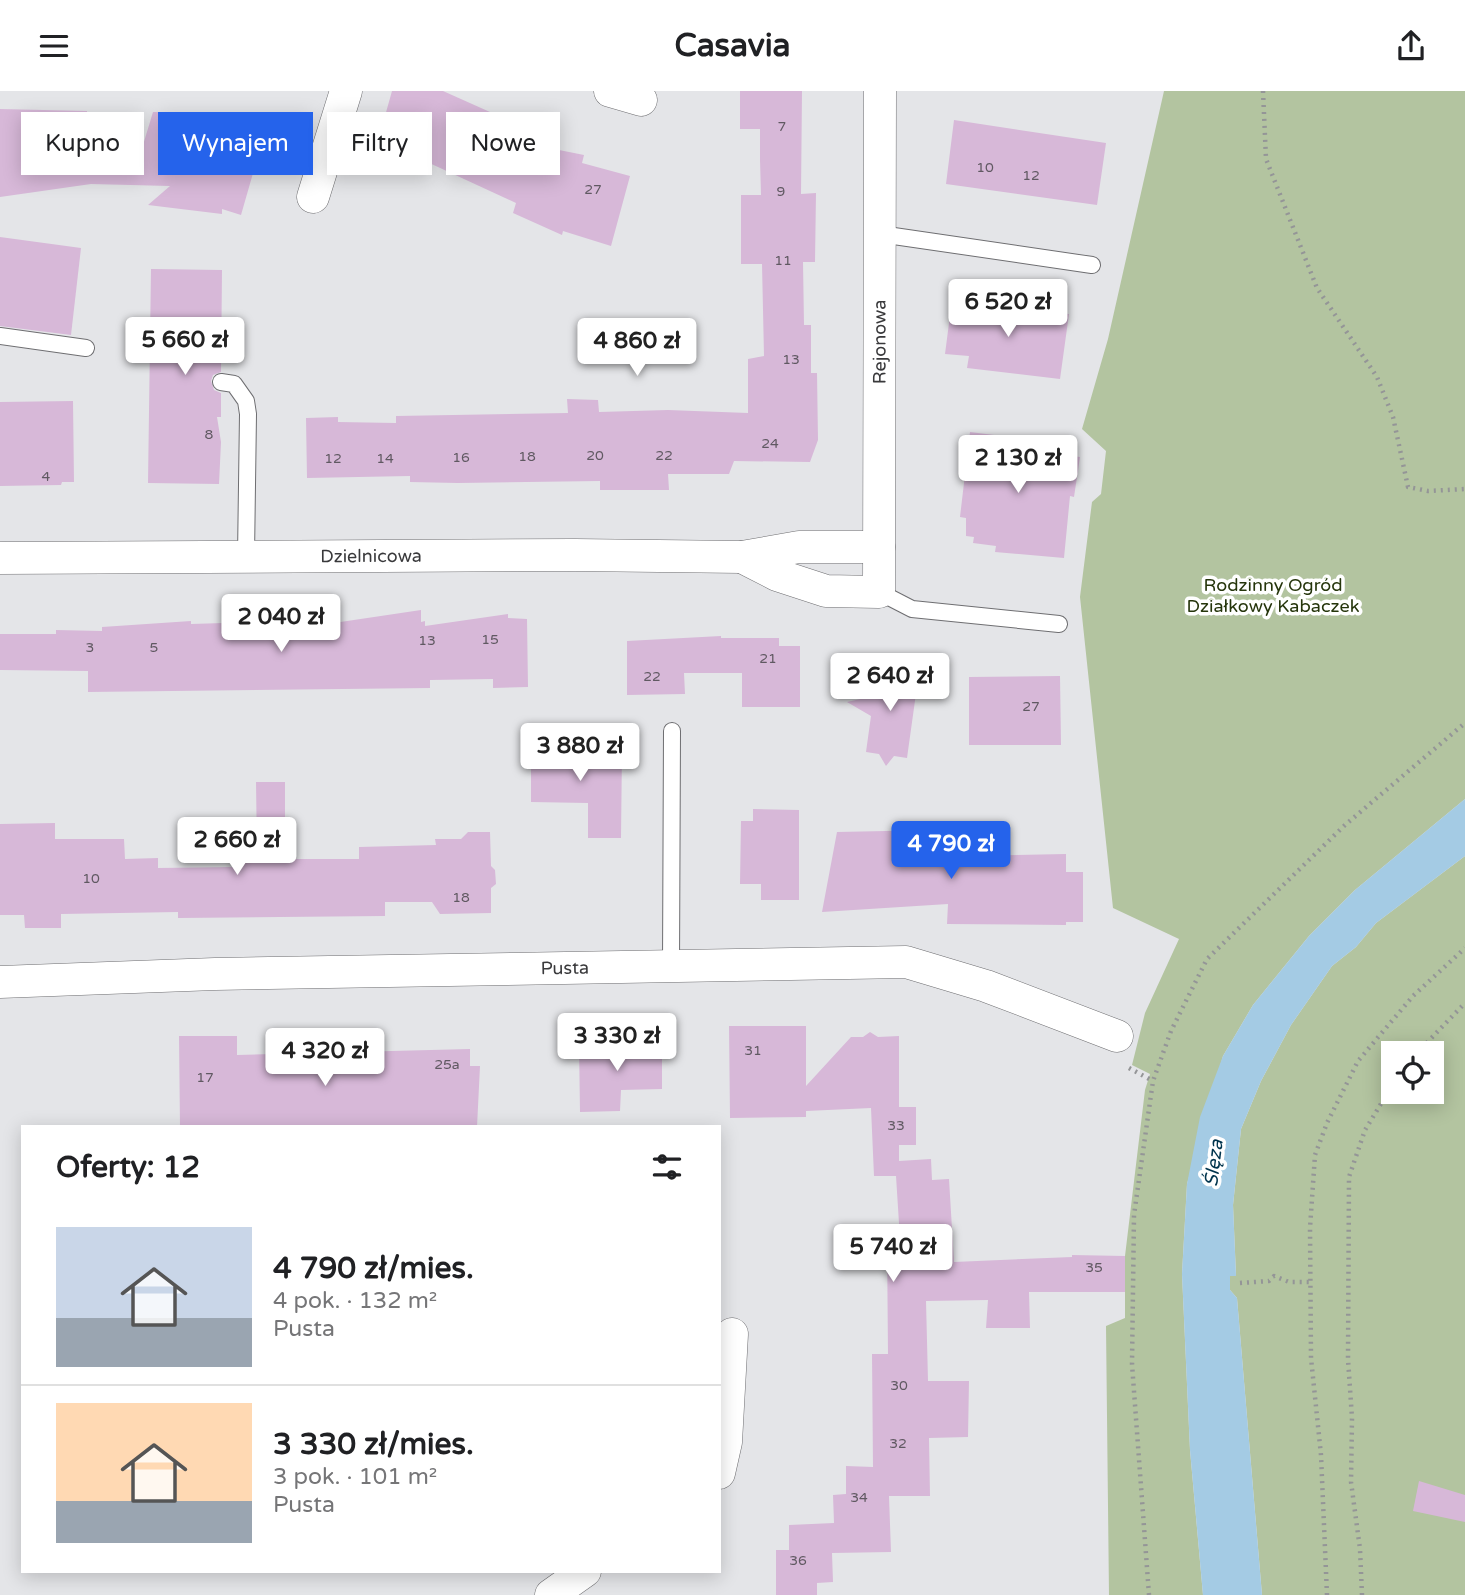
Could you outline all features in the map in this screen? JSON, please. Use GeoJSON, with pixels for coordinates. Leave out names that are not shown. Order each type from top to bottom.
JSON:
{"type":"FeatureCollection","features":[{"type":"Feature","properties":{"kind":"street"},"geometry":{"type":"LineString","coordinates":[[313,197],[346,91]]}},
{"type":"Feature","properties":{"kind":"street"},"geometry":{"type":"LineString","coordinates":[[610,91],[641,100]]}},
{"type":"Feature","properties":{"kind":"street","name":"Rejonowa"},"geometry":{"type":"LineString","coordinates":[[879,592],[880,91]]}},
{"type":"Feature","properties":{"kind":"street","name":"Dzielnicowa"},"geometry":{"type":"LineString","coordinates":[[0,558],[575,555],[741,557],[799,547],[879,547]]}},
{"type":"Feature","properties":{"kind":"street","name":"Dzielnicowa"},"geometry":{"type":"LineString","coordinates":[[741,557],[777,575],[826,591],[879,592]]}},
{"type":"Feature","properties":{"kind":"street","name":"Pusta"},"geometry":{"type":"LineString","coordinates":[[0,982],[229,974],[906,962],[986,986],[1117,1036]]}},
{"type":"Feature","properties":{"kind":"street"},"geometry":{"type":"LineString","coordinates":[[721,1464],[726,1442],[732,1334]]}},
{"type":"Feature","properties":{"kind":"street"},"geometry":{"type":"LineString","coordinates":[[551,1595],[582,1573]]}},
{"type":"Feature","properties":{"kind":"lane"},"geometry":{"type":"LineString","coordinates":[[880,234],[1092,265]]}},
{"type":"Feature","properties":{"kind":"lane"},"geometry":{"type":"LineString","coordinates":[[0,336],[86,348]]}},
{"type":"Feature","properties":{"kind":"lane"},"geometry":{"type":"LineString","coordinates":[[221,382],[234,384],[246,401],[246,556]]}},
{"type":"Feature","properties":{"kind":"lane"},"geometry":{"type":"LineString","coordinates":[[879,592],[912,609],[1059,624]]}},
{"type":"Feature","properties":{"kind":"lane"},"geometry":{"type":"LineString","coordinates":[[671,966],[672,731]]}},
{"type":"Feature","properties":{"kind":"path"},"geometry":{"type":"LineString","coordinates":[[1263,91],[1266,159],[1317,288],[1377,377],[1393,417],[1408,487],[1428,491],[1465,489]]}},
{"type":"Feature","properties":{"kind":"path"},"geometry":{"type":"LineString","coordinates":[[1149,1595],[1132,1364],[1134,1215],[1153,1081],[1171,1031],[1207,958],[1345,825],[1465,723]]}},
{"type":"Feature","properties":{"kind":"path"},"geometry":{"type":"LineString","coordinates":[[1327,1595],[1321,1455],[1311,1358],[1310,1282],[1315,1155],[1327,1123],[1358,1061],[1413,996],[1465,948]]}},
{"type":"Feature","properties":{"kind":"path"},"geometry":{"type":"LineString","coordinates":[[1429,1041],[1465,1003]]}},
{"type":"Feature","properties":{"kind":"path"},"geometry":{"type":"LineString","coordinates":[[1362,1595],[1360,1549],[1351,1482],[1352,1418],[1348,1359],[1349,1177],[1365,1130],[1381,1104]]}},
{"type":"Feature","properties":{"kind":"path"},"geometry":{"type":"LineString","coordinates":[[1240,1283],[1269,1281],[1274,1276],[1289,1282],[1310,1282]]}},
{"type":"Feature","properties":{"kind":"green space","name":"Rodzinny Ogród Działkowy Kabaczek"},"geometry":{"type":"Polygon","coordinates":[[[1164,91],[1465,91],[1465,799],[1355,890],[1309,936],[1253,1005],[1223,1056],[1187,1184],[1182,1274],[1190,1450],[1203,1595],[1109,1595],[1106,1326],[1125,1318],[1125,1256],[1145,1090],[1150,1074],[1132,1065],[1145,1013],[1179,939],[1113,908],[1080,597],[1092,502],[1101,494],[1106,451],[1082,429],[1108,339],[1164,91]]]}},
{"type":"Feature","properties":{"kind":"green space"},"geometry":{"type":"Polygon","coordinates":[[[1465,856],[1465,1595],[1262,1595],[1237,1298],[1230,1290],[1230,1276],[1236,1275],[1233,1205],[1241,1129],[1261,1081],[1291,1025],[1332,966],[1356,947],[1376,923],[1465,856]]]}},
{"type":"Feature","properties":{"kind":"water","name":"Ślęza"},"geometry":{"type":"Polygon","coordinates":[[[1465,799],[1465,856],[1376,923],[1356,947],[1332,966],[1291,1025],[1261,1081],[1241,1129],[1233,1205],[1236,1276],[1230,1276],[1230,1290],[1237,1298],[1262,1595],[1203,1595],[1190,1450],[1182,1274],[1187,1184],[1200,1117],[1223,1056],[1253,1005],[1309,936],[1355,890],[1465,799]]]}},
{"type":"Feature","properties":{"kind":"building"},"geometry":{"type":"Polygon","coordinates":[[[392,91],[443,91],[490,112],[446,112],[446,171],[432,164],[432,112],[386,112],[392,91]]]}},
{"type":"Feature","properties":{"kind":"building"},"geometry":{"type":"Polygon","coordinates":[[[740,91],[802,91],[801,194],[816,193],[815,262],[803,262],[804,325],[811,325],[811,373],[817,373],[818,440],[810,462],[734,461],[729,474],[668,474],[669,490],[600,490],[600,481],[458,483],[410,482],[410,476],[307,478],[306,418],[338,417],[338,422],[396,423],[396,416],[568,413],[567,399],[598,400],[599,412],[668,410],[748,413],[748,359],[764,356],[762,264],[741,264],[741,195],[761,195],[760,129],[740,129],[740,91]]]}},
{"type":"Feature","properties":{"kind":"building"},"geometry":{"type":"Polygon","coordinates":[[[0,109],[87,111],[21,112],[21,175],[144,175],[144,142],[153,112],[158,112],[158,175],[252,175],[241,215],[222,209],[222,214],[148,205],[170,186],[91,184],[0,197],[0,109]]]}},
{"type":"Feature","properties":{"kind":"building"},"geometry":{"type":"Polygon","coordinates":[[[954,120],[1106,143],[1097,205],[946,184],[954,120]]]}},
{"type":"Feature","properties":{"kind":"building"},"geometry":{"type":"Polygon","coordinates":[[[560,150],[584,155],[582,163],[630,176],[611,246],[563,231],[562,235],[513,213],[516,203],[455,175],[560,175],[560,150]]]}},
{"type":"Feature","properties":{"kind":"building"},"geometry":{"type":"Polygon","coordinates":[[[0,237],[81,248],[71,335],[0,326],[0,237]]]}},
{"type":"Feature","properties":{"kind":"building"},"geometry":{"type":"Polygon","coordinates":[[[151,269],[222,270],[221,372],[213,375],[211,381],[214,390],[221,393],[221,417],[217,417],[221,442],[219,484],[148,483],[151,269]]]}},
{"type":"Feature","properties":{"kind":"building"},"geometry":{"type":"Polygon","coordinates":[[[952,300],[1069,314],[1060,379],[967,368],[969,356],[945,354],[952,300]]]}},
{"type":"Feature","properties":{"kind":"building"},"geometry":{"type":"Polygon","coordinates":[[[73,401],[74,482],[62,482],[61,485],[0,486],[0,402],[73,401]]]}},
{"type":"Feature","properties":{"kind":"building"},"geometry":{"type":"Polygon","coordinates":[[[970,432],[1058,443],[1057,454],[1080,457],[1074,497],[1070,496],[1064,558],[995,552],[996,546],[973,543],[974,537],[966,536],[966,518],[960,517],[970,432]]]}},
{"type":"Feature","properties":{"kind":"building"},"geometry":{"type":"Polygon","coordinates":[[[421,610],[421,622],[425,621],[425,626],[508,614],[508,618],[527,619],[528,687],[493,688],[493,679],[430,680],[430,688],[88,692],[88,671],[0,670],[0,634],[56,634],[56,630],[102,631],[102,627],[191,621],[191,624],[259,622],[259,625],[327,615],[327,624],[421,610]]]}},
{"type":"Feature","properties":{"kind":"building"},"geometry":{"type":"Polygon","coordinates":[[[721,636],[779,638],[779,646],[800,646],[800,707],[742,707],[742,673],[684,673],[685,694],[627,695],[627,641],[721,636]]]}},
{"type":"Feature","properties":{"kind":"building"},"geometry":{"type":"Polygon","coordinates":[[[878,666],[919,672],[907,758],[894,756],[886,766],[879,754],[866,752],[871,716],[847,702],[874,696],[878,666]]]}},
{"type":"Feature","properties":{"kind":"building"},"geometry":{"type":"Polygon","coordinates":[[[1060,676],[1061,745],[969,745],[969,677],[1060,676]]]}},
{"type":"Feature","properties":{"kind":"building"},"geometry":{"type":"Polygon","coordinates":[[[531,738],[560,738],[560,750],[622,750],[621,838],[588,838],[588,803],[531,802],[531,738]]]}},
{"type":"Feature","properties":{"kind":"building"},"geometry":{"type":"Polygon","coordinates":[[[256,782],[285,782],[285,859],[359,859],[359,847],[436,845],[435,839],[461,839],[468,832],[490,832],[491,866],[495,870],[496,884],[491,888],[491,913],[440,914],[432,902],[385,902],[385,916],[178,918],[178,912],[61,914],[61,928],[25,928],[24,915],[0,915],[0,824],[55,823],[55,839],[124,839],[125,859],[158,858],[158,868],[235,867],[235,854],[257,854],[256,782]]]}},
{"type":"Feature","properties":{"kind":"building"},"geometry":{"type":"Polygon","coordinates":[[[753,809],[799,810],[799,900],[761,900],[761,884],[740,884],[741,821],[753,821],[753,809]]]}},
{"type":"Feature","properties":{"kind":"building"},"geometry":{"type":"Polygon","coordinates":[[[935,830],[936,853],[965,853],[965,856],[1066,854],[1066,872],[1083,872],[1083,922],[1066,922],[1066,925],[947,924],[948,904],[822,912],[837,832],[935,830]]]}},
{"type":"Feature","properties":{"kind":"building"},"geometry":{"type":"Polygon","coordinates":[[[729,1026],[806,1026],[806,1086],[851,1037],[863,1037],[870,1032],[878,1037],[899,1036],[899,1107],[916,1107],[916,1145],[899,1145],[899,1161],[931,1159],[932,1180],[949,1179],[954,1262],[1072,1255],[1125,1256],[1125,1292],[1029,1292],[1030,1328],[986,1328],[988,1300],[926,1301],[928,1381],[969,1381],[968,1437],[929,1438],[930,1496],[889,1496],[891,1552],[832,1553],[833,1582],[817,1583],[817,1595],[776,1595],[776,1550],[789,1550],[789,1525],[834,1523],[833,1495],[846,1494],[846,1466],[873,1467],[872,1354],[888,1354],[887,1239],[900,1239],[896,1176],[874,1176],[871,1108],[806,1111],[806,1117],[730,1118],[729,1026]]]}},
{"type":"Feature","properties":{"kind":"building"},"geometry":{"type":"Polygon","coordinates":[[[179,1036],[237,1036],[237,1055],[470,1049],[470,1066],[480,1066],[477,1125],[180,1125],[179,1036]]]}},
{"type":"Feature","properties":{"kind":"building"},"geometry":{"type":"Polygon","coordinates":[[[662,1043],[662,1089],[621,1090],[620,1111],[580,1112],[579,1044],[662,1043]]]}},
{"type":"Feature","properties":{"kind":"building"},"geometry":{"type":"Polygon","coordinates":[[[1419,1481],[1465,1495],[1465,1522],[1413,1511],[1419,1481]]]}}]}
